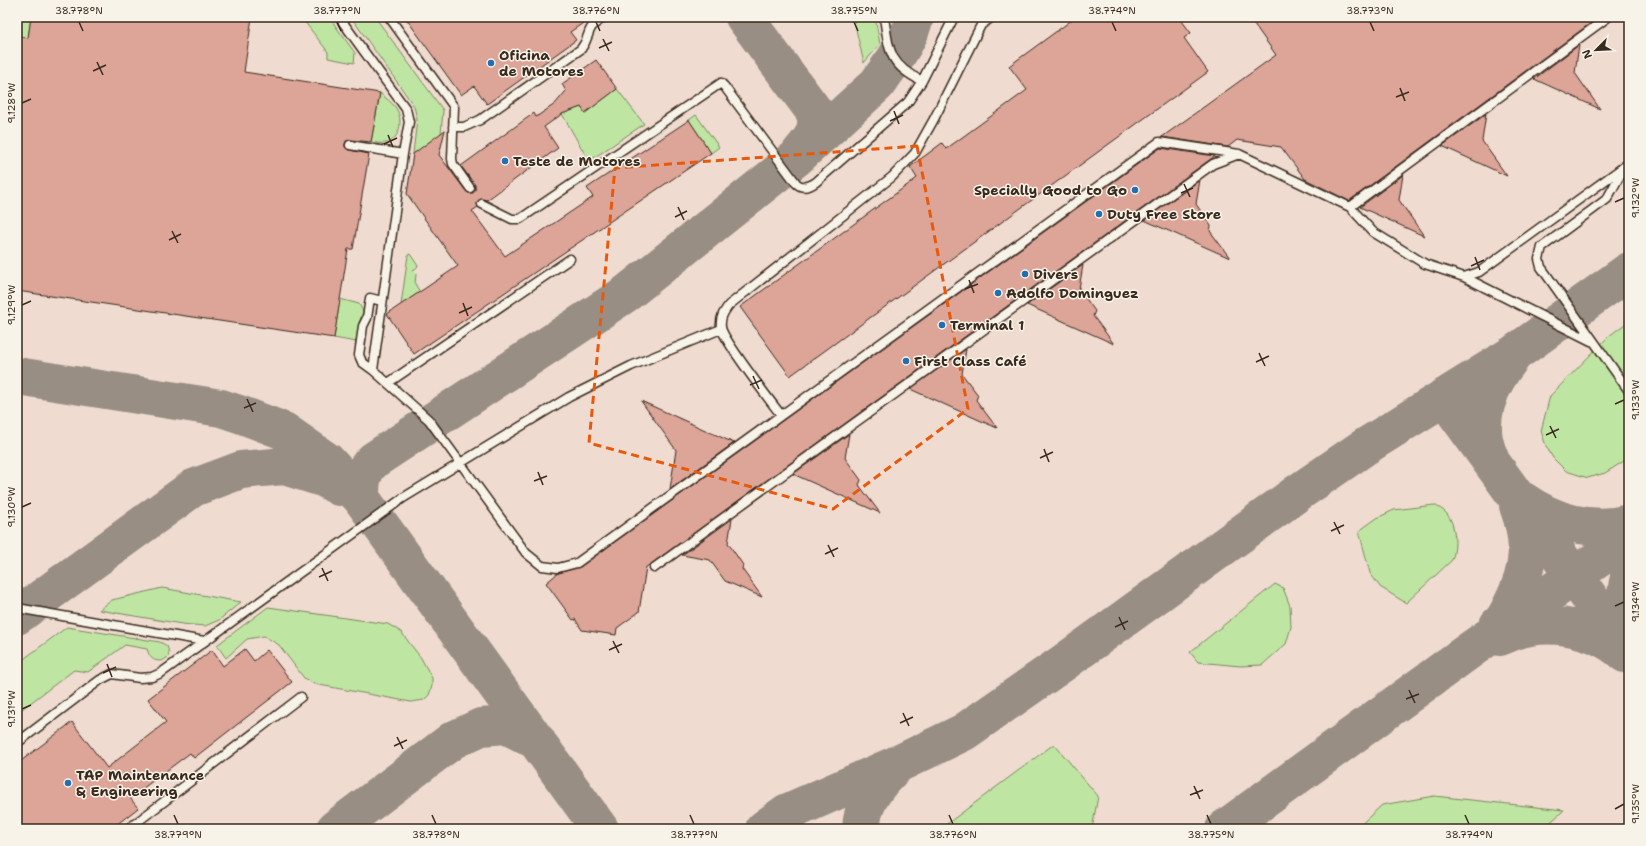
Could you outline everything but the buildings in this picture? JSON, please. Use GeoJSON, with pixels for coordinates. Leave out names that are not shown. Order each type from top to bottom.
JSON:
{"type":"FeatureCollection","features":[{"type":"Feature","properties":{"kind":"lane"},"geometry":{"type":"LineString","coordinates":[[339,17],[406,108],[409,122],[403,154],[373,370]]}},
{"type":"Feature","properties":{"kind":"lane"},"geometry":{"type":"LineString","coordinates":[[389,17],[454,107],[452,159],[453,164],[470,188]]}},
{"type":"Feature","properties":{"kind":"lane"},"geometry":{"type":"LineString","coordinates":[[453,126],[464,127],[480,120],[581,48],[586,43],[590,29],[604,17]]}},
{"type":"Feature","properties":{"kind":"lane"},"geometry":{"type":"LineString","coordinates":[[884,17],[891,54],[907,73],[922,81]]}},
{"type":"Feature","properties":{"kind":"lane"},"geometry":{"type":"LineString","coordinates":[[482,204],[512,219],[520,219],[721,83],[796,182],[803,187],[807,187],[816,182],[908,102],[918,90],[954,17]]}},
{"type":"Feature","properties":{"kind":"lane"},"geometry":{"type":"LineString","coordinates":[[781,415],[730,345],[721,329],[722,315],[729,305],[892,177],[915,153],[934,119],[983,21],[992,17]]}},
{"type":"Feature","properties":{"kind":"lane"},"geometry":{"type":"LineString","coordinates":[[1350,207],[1608,17]]}},
{"type":"Feature","properties":{"kind":"lane"},"geometry":{"type":"LineString","coordinates":[[382,300],[370,298],[367,318],[363,326],[359,355],[362,362],[429,420],[526,553],[542,566],[558,568],[577,563],[1159,142],[1239,154],[1350,207],[1373,232],[1425,264],[1464,277],[1593,342]]}},
{"type":"Feature","properties":{"kind":"lane"},"geometry":{"type":"LineString","coordinates":[[350,145],[403,154]]}},
{"type":"Feature","properties":{"kind":"lane"},"geometry":{"type":"LineString","coordinates":[[654,568],[1213,164],[1239,154]]}},
{"type":"Feature","properties":{"kind":"lane"},"geometry":{"type":"LineString","coordinates":[[1464,277],[1479,272],[1627,164]]}},
{"type":"Feature","properties":{"kind":"lane"},"geometry":{"type":"LineString","coordinates":[[1627,164],[1607,199],[1542,247],[1539,259],[1541,267],[1629,391]]}},
{"type":"Feature","properties":{"kind":"lane"},"geometry":{"type":"LineString","coordinates":[[388,383],[570,259]]}},
{"type":"Feature","properties":{"kind":"lane"},"geometry":{"type":"LineString","coordinates":[[17,743],[100,680],[112,674],[140,678],[152,677],[161,673],[204,640],[403,498],[569,397],[631,366],[721,329]]}},
{"type":"Feature","properties":{"kind":"lane"},"geometry":{"type":"LineString","coordinates":[[17,608],[204,640]]}},
{"type":"Feature","properties":{"kind":"lane"},"geometry":{"type":"LineString","coordinates":[[128,829],[301,697]]}},
{"type":"Feature","properties":{"kind":"highlighted area"},"geometry":{"type":"Polygon","coordinates":[[[917,146],[968,409],[833,509],[589,443],[615,168],[917,146]]]}},
{"type":"Feature","properties":{"kind":"shaded area"},"geometry":{"type":"Polygon","coordinates":[[[17,17],[1629,17],[1629,829],[17,829],[17,17]]]}},
{"type":"Feature","properties":{"kind":"green space"},"geometry":{"type":"Polygon","coordinates":[[[17,17],[31,17],[28,38],[17,36],[17,17]]]}},
{"type":"Feature","properties":{"kind":"green space"},"geometry":{"type":"Polygon","coordinates":[[[301,17],[329,17],[355,53],[354,63],[328,58],[328,52],[301,17]]]}},
{"type":"Feature","properties":{"kind":"green space"},"geometry":{"type":"Polygon","coordinates":[[[351,17],[375,17],[443,110],[441,134],[413,154],[417,119],[414,106],[351,17]]]}},
{"type":"Feature","properties":{"kind":"green space"},"geometry":{"type":"Polygon","coordinates":[[[853,17],[875,17],[880,44],[864,63],[853,17]]]}},
{"type":"Feature","properties":{"kind":"green space"},"geometry":{"type":"Polygon","coordinates":[[[617,89],[644,124],[589,161],[562,114],[581,107],[585,113],[617,89]]]}},
{"type":"Feature","properties":{"kind":"green space"},"geometry":{"type":"Polygon","coordinates":[[[380,93],[396,108],[400,117],[398,133],[392,141],[387,143],[371,142],[380,93]]]}},
{"type":"Feature","properties":{"kind":"green space"},"geometry":{"type":"Polygon","coordinates":[[[696,115],[719,147],[711,153],[689,120],[696,115]]]}},
{"type":"Feature","properties":{"kind":"green space"},"geometry":{"type":"Polygon","coordinates":[[[410,254],[418,266],[413,271],[416,274],[415,284],[420,292],[401,305],[408,255],[410,254]]]}},
{"type":"Feature","properties":{"kind":"green space"},"geometry":{"type":"Polygon","coordinates":[[[340,299],[359,304],[363,311],[359,323],[356,342],[334,338],[340,299]]]}},
{"type":"Feature","properties":{"kind":"green space"},"geometry":{"type":"Polygon","coordinates":[[[1629,321],[1629,458],[1605,473],[1588,478],[1566,471],[1553,458],[1546,446],[1541,431],[1550,396],[1609,336],[1629,321]]]}},
{"type":"Feature","properties":{"kind":"green space"},"geometry":{"type":"Polygon","coordinates":[[[1434,505],[1446,513],[1452,524],[1455,536],[1454,555],[1452,560],[1406,603],[1380,587],[1370,573],[1359,531],[1377,518],[1394,510],[1434,505]]]}},
{"type":"Feature","properties":{"kind":"green space"},"geometry":{"type":"Polygon","coordinates":[[[1275,584],[1283,588],[1290,606],[1291,627],[1286,644],[1262,665],[1240,666],[1198,662],[1190,652],[1275,584]]]}},
{"type":"Feature","properties":{"kind":"green space"},"geometry":{"type":"Polygon","coordinates":[[[162,588],[241,602],[219,620],[205,626],[182,624],[99,610],[112,600],[162,588]]]}},
{"type":"Feature","properties":{"kind":"green space"},"geometry":{"type":"Polygon","coordinates":[[[268,607],[388,624],[401,632],[421,658],[432,678],[432,686],[429,695],[424,700],[411,702],[314,684],[304,678],[279,645],[264,636],[247,639],[226,658],[217,645],[268,607]]]}},
{"type":"Feature","properties":{"kind":"green space"},"geometry":{"type":"Polygon","coordinates":[[[67,627],[160,642],[167,646],[169,652],[168,657],[162,661],[154,660],[150,657],[147,649],[125,645],[88,672],[74,670],[17,713],[17,664],[67,627]]]}},
{"type":"Feature","properties":{"kind":"green space"},"geometry":{"type":"Polygon","coordinates":[[[1054,744],[1098,796],[1092,829],[940,829],[1054,744]]]}},
{"type":"Feature","properties":{"kind":"green space"},"geometry":{"type":"Polygon","coordinates":[[[1434,796],[1564,810],[1543,829],[1356,829],[1382,805],[1434,796]]]}},
{"type":"Feature","properties":{"kind":"taxiway"},"geometry":{"type":"LineString","coordinates":[[744,17],[814,111],[816,117],[816,129],[811,139],[800,153]]}},
{"type":"Feature","properties":{"kind":"taxiway"},"geometry":{"type":"LineString","coordinates":[[361,498],[364,473],[366,468],[374,460],[627,293],[795,159],[877,84],[904,44],[915,17]]}},
{"type":"Feature","properties":{"kind":"taxiway"},"geometry":{"type":"LineString","coordinates":[[764,829],[786,813],[900,763],[964,732],[1063,663],[1299,492],[1363,448],[1515,353],[1629,271]]}},
{"type":"Feature","properties":{"kind":"taxiway"},"geometry":{"type":"LineString","coordinates":[[1490,458],[1485,444],[1483,431],[1483,418],[1486,404],[1496,380],[1512,357]]}},
{"type":"Feature","properties":{"kind":"taxiway"},"geometry":{"type":"LineString","coordinates":[[17,376],[221,408],[284,431],[327,461],[361,498],[600,829]]}},
{"type":"Feature","properties":{"kind":"taxiway"},"geometry":{"type":"LineString","coordinates":[[1444,397],[1629,652]]}},
{"type":"Feature","properties":{"kind":"taxiway"},"geometry":{"type":"LineString","coordinates":[[17,616],[193,488],[241,470],[284,466],[325,479],[339,487]]}},
{"type":"Feature","properties":{"kind":"taxiway"},"geometry":{"type":"LineString","coordinates":[[1522,500],[1546,514],[1573,524],[1601,527],[1629,523]]}},
{"type":"Feature","properties":{"kind":"taxiway"},"geometry":{"type":"LineString","coordinates":[[1498,625],[1505,618],[1519,590],[1523,578],[1527,554],[1527,543],[1518,506]]}},
{"type":"Feature","properties":{"kind":"taxiway"},"geometry":{"type":"LineString","coordinates":[[1224,829],[1466,653],[1629,537]]}},
{"type":"Feature","properties":{"kind":"taxiway"},"geometry":{"type":"LineString","coordinates":[[1629,577],[1626,592],[1629,637]]}},
{"type":"Feature","properties":{"kind":"taxiway"},"geometry":{"type":"LineString","coordinates":[[1500,637],[1532,627],[1565,627],[1581,630],[1597,636],[1612,644],[1625,654]]}},
{"type":"Feature","properties":{"kind":"taxiway"},"geometry":{"type":"LineString","coordinates":[[335,829],[453,740],[481,727],[506,725],[537,741]]}},
{"type":"Feature","properties":{"kind":"taxiway"},"geometry":{"type":"LineString","coordinates":[[861,829],[864,811],[872,794],[877,786],[896,766]]}},
{"type":"Feature","properties":{"kind":"place","name":"Oficina de Motores"},"geometry":{"type":"Point","coordinates":[491,63]}},
{"type":"Feature","properties":{"kind":"place","name":"Teste de Motores"},"geometry":{"type":"Point","coordinates":[505,161]}},
{"type":"Feature","properties":{"kind":"place","name":"Specially Good to Go"},"geometry":{"type":"Point","coordinates":[1135,190]}},
{"type":"Feature","properties":{"kind":"place","name":"Duty Free Store"},"geometry":{"type":"Point","coordinates":[1099,214]}},
{"type":"Feature","properties":{"kind":"place","name":"Divers"},"geometry":{"type":"Point","coordinates":[1025,274]}},
{"type":"Feature","properties":{"kind":"place","name":"Adolfo Dominguez"},"geometry":{"type":"Point","coordinates":[998,293]}},
{"type":"Feature","properties":{"kind":"place","name":"Terminal 1"},"geometry":{"type":"Point","coordinates":[942,325]}},
{"type":"Feature","properties":{"kind":"place","name":"First Class Café"},"geometry":{"type":"Point","coordinates":[906,361]}},
{"type":"Feature","properties":{"kind":"place","name":"TAP Maintenance & Engineering"},"geometry":{"type":"Point","coordinates":[68,783]}}]}
